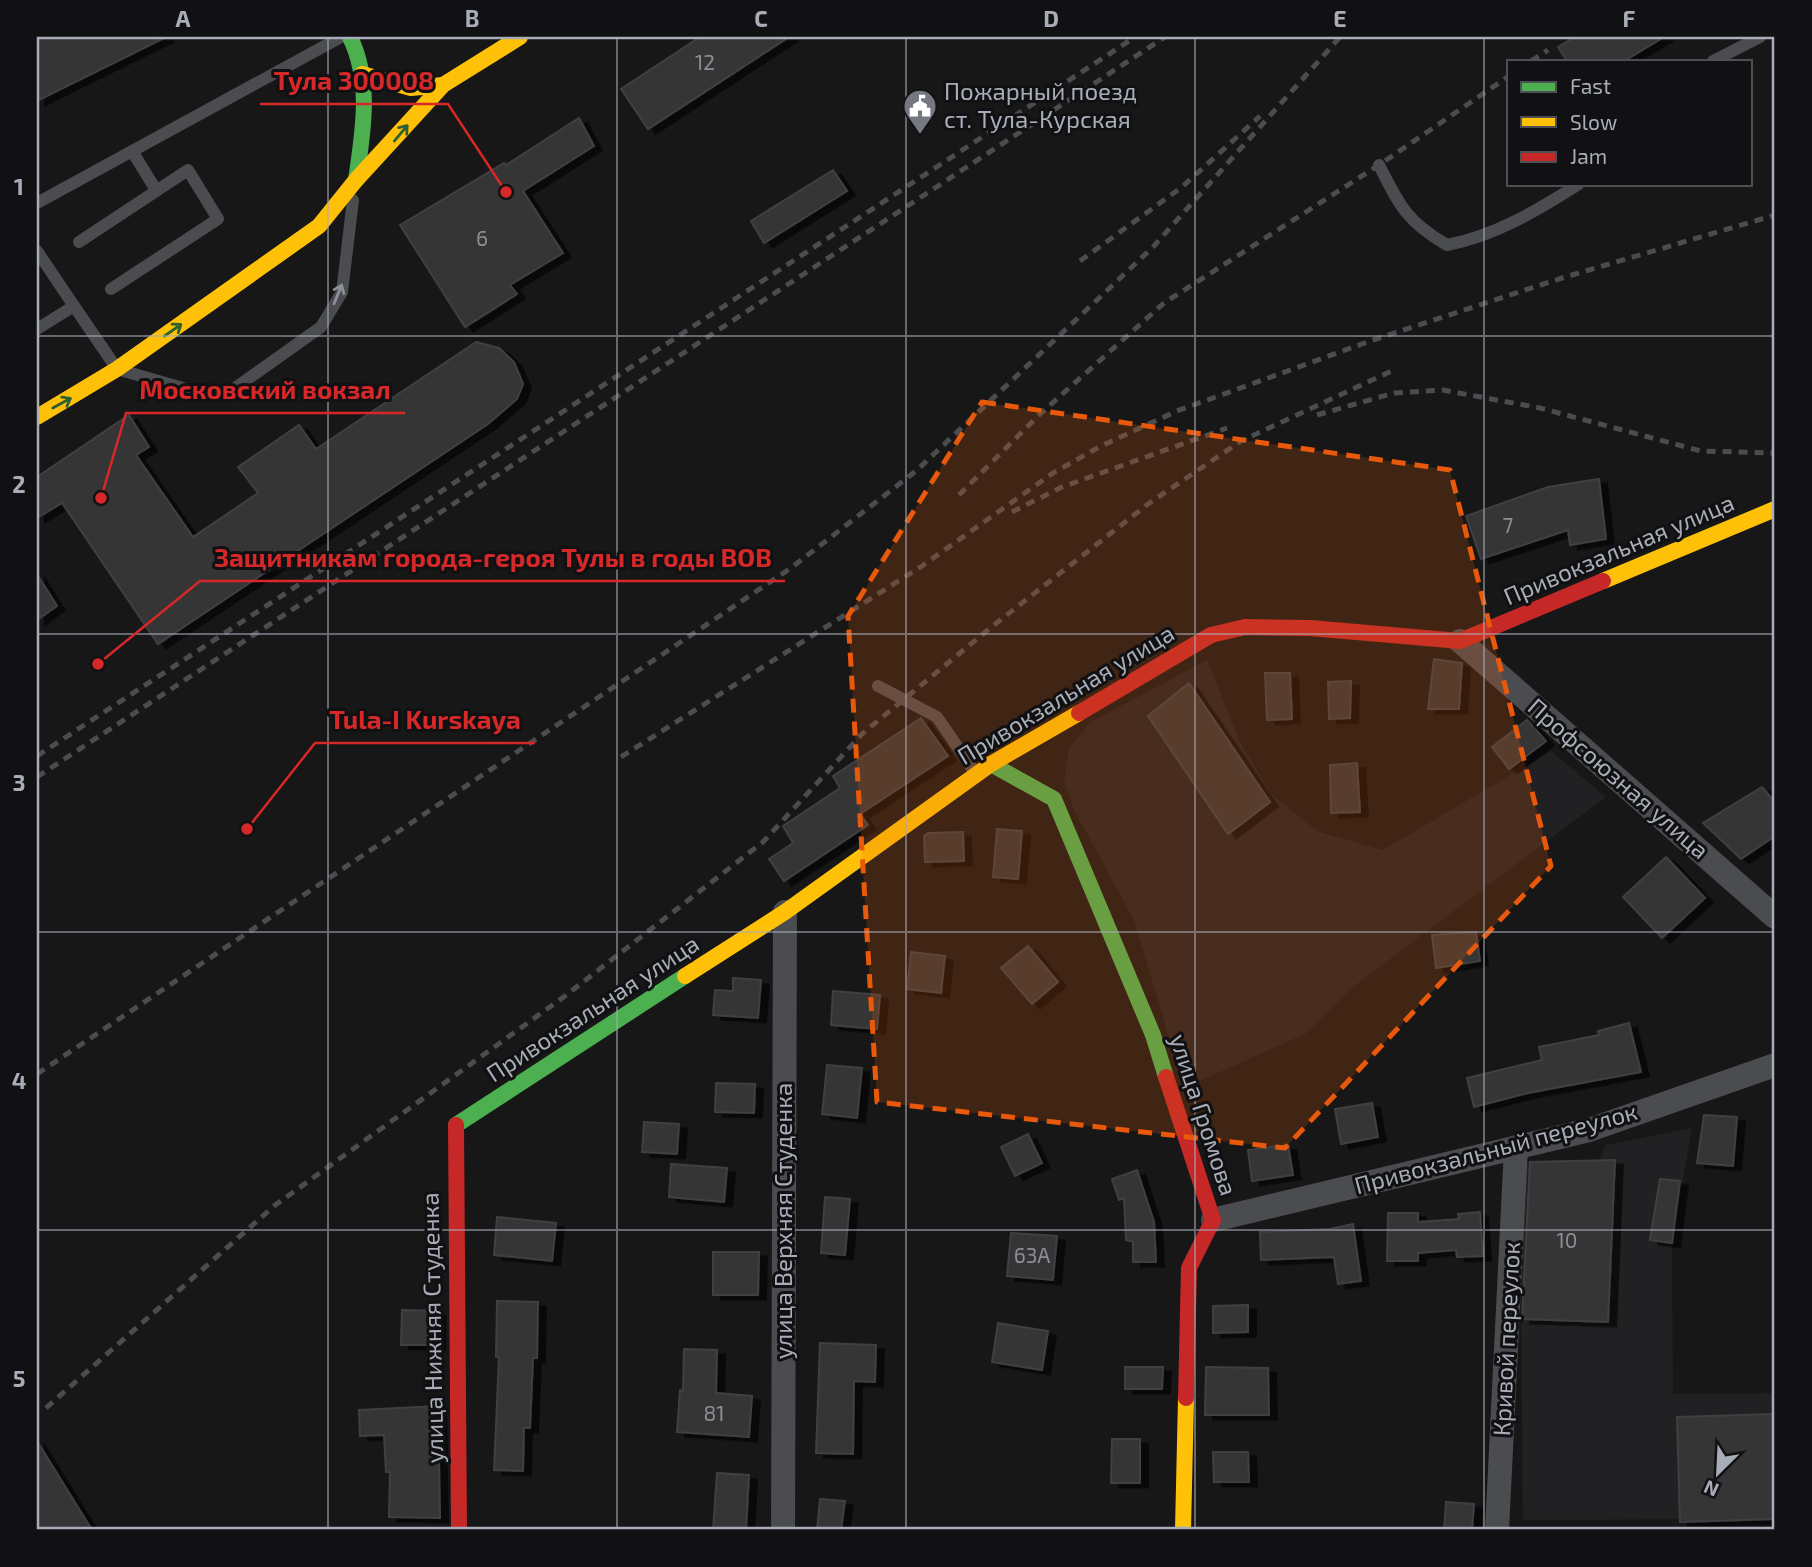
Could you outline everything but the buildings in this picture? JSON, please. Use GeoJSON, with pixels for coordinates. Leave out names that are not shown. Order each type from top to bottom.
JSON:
{"type":"FeatureCollection","features":[{"type":"Feature","properties":{"kind":"street"},"geometry":{"type":"LineString","coordinates":[[350,37],[362,74],[363,134],[356,180]]}},
{"type":"Feature","properties":{"kind":"street"},"geometry":{"type":"LineString","coordinates":[[37,417],[117,369],[318,226],[335,210],[356,180],[443,85],[520,37]]}},
{"type":"Feature","properties":{"kind":"street"},"geometry":{"type":"LineString","coordinates":[[362,74],[411,88],[443,85]]}},
{"type":"Feature","properties":{"kind":"street","name":"Привокзальная улица"},"geometry":{"type":"LineString","coordinates":[[454,1126],[785,912],[991,764],[1211,635],[1245,626],[1310,628],[1460,641],[1775,509]]}},
{"type":"Feature","properties":{"kind":"street","name":"Профсоюзная улица"},"geometry":{"type":"LineString","coordinates":[[1460,641],[1775,917]]}},
{"type":"Feature","properties":{"kind":"street","name":"улица Громова"},"geometry":{"type":"LineString","coordinates":[[991,764],[1054,799],[1153,1035],[1213,1220],[1189,1268],[1183,1530]]}},
{"type":"Feature","properties":{"kind":"street","name":"улица Верхняя Cтуденка"},"geometry":{"type":"LineString","coordinates":[[783,1530],[785,912]]}},
{"type":"Feature","properties":{"kind":"street","name":"Привокзальный переулок"},"geometry":{"type":"LineString","coordinates":[[1213,1220],[1589,1130],[1775,1065]]}},
{"type":"Feature","properties":{"kind":"street","name":"улица Нижняя Cтуденкa"},"geometry":{"type":"LineString","coordinates":[[454,1126],[459,1530]]}},
{"type":"Feature","properties":{"kind":"street","name":"Кривой переулок"},"geometry":{"type":"LineString","coordinates":[[1497,1530],[1516,1147]]}},
{"type":"Feature","properties":{"kind":"lane"},"geometry":{"type":"LineString","coordinates":[[37,203],[341,37]]}},
{"type":"Feature","properties":{"kind":"lane"},"geometry":{"type":"LineString","coordinates":[[1715,60],[1760,37]]}},
{"type":"Feature","properties":{"kind":"lane"},"geometry":{"type":"LineString","coordinates":[[132,151],[156,190]]}},
{"type":"Feature","properties":{"kind":"lane"},"geometry":{"type":"LineString","coordinates":[[1379,165],[1402,211],[1427,234],[1447,245],[1468,241],[1514,222],[1575,186]]}},
{"type":"Feature","properties":{"kind":"lane"},"geometry":{"type":"LineString","coordinates":[[79,242],[188,170],[218,219],[111,289]]}},
{"type":"Feature","properties":{"kind":"lane"},"geometry":{"type":"LineString","coordinates":[[37,251],[117,369],[200,393],[231,391],[321,327],[342,292],[356,180]]}},
{"type":"Feature","properties":{"kind":"lane"},"geometry":{"type":"LineString","coordinates":[[37,329],[74,306]]}},
{"type":"Feature","properties":{"kind":"lane"},"geometry":{"type":"LineString","coordinates":[[878,686],[937,717],[976,775]]}},
{"type":"Feature","properties":{"kind":"highlighted area"},"geometry":{"type":"Polygon","coordinates":[[[982,402],[1450,470],[1551,866],[1285,1148],[877,1102],[848,616],[982,402]]]}},
{"type":"Feature","properties":{"kind":"shaded area"},"geometry":{"type":"Polygon","coordinates":[[[1207,660],[1240,742],[1271,794],[1319,832],[1383,850],[1551,751],[1606,797],[1353,987],[1305,1034],[1184,1088],[1134,920],[1074,810],[1064,781],[1069,748],[1091,722],[1207,660]]]}},
{"type":"Feature","properties":{"kind":"shaded area"},"geometry":{"type":"Polygon","coordinates":[[[1692,1128],[1672,1243],[1673,1394],[1775,1393],[1775,1519],[1523,1520],[1521,1319],[1525,1162],[1600,1160],[1605,1145],[1692,1128]]]}},
{"type":"Feature","properties":{"kind":"railway"},"geometry":{"type":"LineString","coordinates":[[37,756],[1135,37]]}},
{"type":"Feature","properties":{"kind":"railway"},"geometry":{"type":"LineString","coordinates":[[37,777],[1165,37]]}},
{"type":"Feature","properties":{"kind":"railway"},"geometry":{"type":"LineString","coordinates":[[37,1074],[791,568],[916,471],[1153,247],[1340,37]]}},
{"type":"Feature","properties":{"kind":"railway"},"geometry":{"type":"LineString","coordinates":[[1533,60],[1548,50]]}},
{"type":"Feature","properties":{"kind":"railway"},"geometry":{"type":"LineString","coordinates":[[959,495],[1040,414],[1164,303],[1379,165],[1507,77]]}},
{"type":"Feature","properties":{"kind":"railway"},"geometry":{"type":"LineString","coordinates":[[1080,261],[1182,187],[1260,116]]}},
{"type":"Feature","properties":{"kind":"railway"},"geometry":{"type":"LineString","coordinates":[[621,757],[922,566],[1053,473],[1101,446],[1177,411],[1373,340],[1562,278],[1775,215]]}},
{"type":"Feature","properties":{"kind":"railway"},"geometry":{"type":"LineString","coordinates":[[46,1408],[274,1206],[565,996],[763,842],[862,734],[989,629],[1148,504],[1241,441],[1396,369]]}},
{"type":"Feature","properties":{"kind":"railway"},"geometry":{"type":"LineString","coordinates":[[1317,415],[1394,393],[1443,390],[1540,408],[1701,451],[1775,453]]}},
{"type":"Feature","properties":{"kind":"railway"},"geometry":{"type":"LineString","coordinates":[[1012,512],[1062,487],[1227,428]]}},
{"type":"Feature","properties":{"kind":"traffic: fast"},"geometry":{"type":"LineString","coordinates":[[350,37],[361,72],[364,107],[356,180]]}},
{"type":"Feature","properties":{"kind":"traffic: fast"},"geometry":{"type":"LineString","coordinates":[[991,764],[1054,799],[1153,1035],[1166,1077]]}},
{"type":"Feature","properties":{"kind":"traffic: fast"},"geometry":{"type":"LineString","coordinates":[[456,1125],[685,976]]}},
{"type":"Feature","properties":{"kind":"traffic: slow"},"geometry":{"type":"LineString","coordinates":[[37,417],[117,369],[319,226],[356,180],[443,85],[520,37]]}},
{"type":"Feature","properties":{"kind":"traffic: slow"},"geometry":{"type":"LineString","coordinates":[[362,74],[411,88],[443,85]]}},
{"type":"Feature","properties":{"kind":"traffic: slow"},"geometry":{"type":"LineString","coordinates":[[1603,581],[1775,509]]}},
{"type":"Feature","properties":{"kind":"traffic: slow"},"geometry":{"type":"LineString","coordinates":[[685,976],[785,912],[991,764],[1079,713]]}},
{"type":"Feature","properties":{"kind":"traffic: slow"},"geometry":{"type":"LineString","coordinates":[[1183,1530],[1186,1398]]}},
{"type":"Feature","properties":{"kind":"traffic: jam"},"geometry":{"type":"LineString","coordinates":[[1079,713],[1211,635],[1245,627],[1310,628],[1460,641],[1603,581]]}},
{"type":"Feature","properties":{"kind":"traffic: jam"},"geometry":{"type":"LineString","coordinates":[[1166,1077],[1213,1220],[1189,1268],[1186,1398]]}},
{"type":"Feature","properties":{"kind":"traffic: jam"},"geometry":{"type":"LineString","coordinates":[[456,1125],[459,1530]]}},
{"type":"Feature","properties":{"kind":"place","name":"Пожарный поезд ст. Тула-Курская"},"geometry":{"type":"Point","coordinates":[920,136]}},
{"type":"Feature","properties":{"kind":"place","name":"Тула 300008"},"geometry":{"type":"Point","coordinates":[506,192]}},
{"type":"Feature","properties":{"kind":"place","name":"Московский вокзал"},"geometry":{"type":"Point","coordinates":[101,498]}},
{"type":"Feature","properties":{"kind":"place","name":"Защитникам города-героя Тулы в годы ВОВ"},"geometry":{"type":"Point","coordinates":[98,664]}},
{"type":"Feature","properties":{"kind":"place","name":"Tula-I Kurskaya"},"geometry":{"type":"Point","coordinates":[247,829]}}]}
